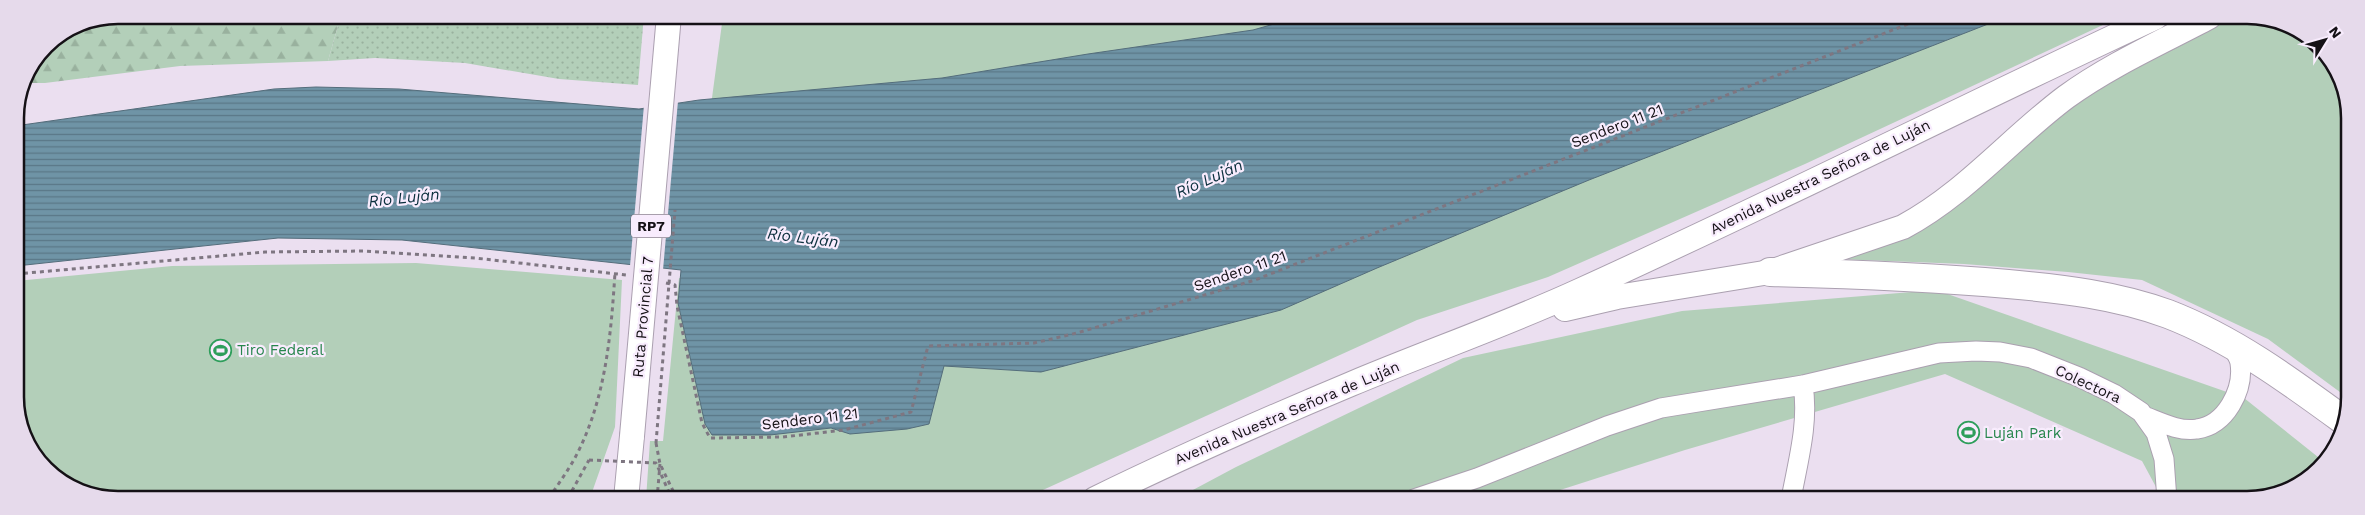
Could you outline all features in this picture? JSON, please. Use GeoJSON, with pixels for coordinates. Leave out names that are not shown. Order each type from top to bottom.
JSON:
{"type":"FeatureCollection","features":[{"type":"Feature","properties":{"kind":"highway"},"geometry":{"type":"LineString","coordinates":[[1770,272],[1932,277],[2080,292],[2125,300],[2169,315],[2232,346],[2289,380],[2339,417]]}},
{"type":"Feature","properties":{"kind":"main road","name":"Ruta Provincial 7"},"geometry":{"type":"LineString","coordinates":[[625,491],[632,436],[668,24]]}},
{"type":"Feature","properties":{"kind":"main road","name":"Avenida Nuestra Señora de Luján"},"geometry":{"type":"LineString","coordinates":[[1111,491],[1351,384],[1577,292],[1738,218],[2004,88],[2141,24]]}},
{"type":"Feature","properties":{"kind":"main road","name":"Avenida Nuestra Señora de Luján"},"geometry":{"type":"LineString","coordinates":[[1481,332],[1617,297],[1770,272],[1874,238],[1923,216],[1997,159],[2067,96],[2196,24]]}},
{"type":"Feature","properties":{"kind":"street"},"geometry":{"type":"LineString","coordinates":[[2144,416],[2176,428],[2196,430],[2208,426],[2219,418],[2230,406],[2238,390],[2240,362],[2232,346]]}},
{"type":"Feature","properties":{"kind":"street","name":"Colectora"},"geometry":{"type":"LineString","coordinates":[[1437,491],[1501,469],[1607,426],[1661,408],[1803,385],[1939,353],[2000,352],[2031,358],[2079,377],[2114,394],[2141,412],[2156,433],[2164,459],[2166,491]]}},
{"type":"Feature","properties":{"kind":"street"},"geometry":{"type":"LineString","coordinates":[[1793,491],[1805,425],[1806,404],[1803,385]]}},
{"type":"Feature","properties":{"kind":"path","name":"Sendero 11 21"},"geometry":{"type":"LineString","coordinates":[[658,282],[675,285],[677,306],[702,423],[710,438],[783,437],[844,430],[911,412],[928,346],[1034,343],[1077,333],[1255,280],[1908,24]]}},
{"type":"Feature","properties":{"kind":"path"},"geometry":{"type":"LineString","coordinates":[[674,491],[660,464],[656,443],[675,204]]}},
{"type":"Feature","properties":{"kind":"path"},"geometry":{"type":"LineString","coordinates":[[24,273],[265,252],[344,251],[475,258],[632,276]]}},
{"type":"Feature","properties":{"kind":"path"},"geometry":{"type":"LineString","coordinates":[[553,491],[577,453],[596,407],[611,338],[615,273]]}},
{"type":"Feature","properties":{"kind":"path"},"geometry":{"type":"LineString","coordinates":[[572,491],[588,460],[656,463],[669,491]]}},
{"type":"Feature","properties":{"kind":"path"},"geometry":{"type":"LineString","coordinates":[[658,491],[660,464]]}},
{"type":"Feature","properties":{"kind":"green space"},"geometry":{"type":"Polygon","coordinates":[[[111,24],[338,24],[328,61],[180,66],[45,83],[30,83],[43,60],[70,36],[99,26],[111,24]]]}},
{"type":"Feature","properties":{"kind":"green space"},"geometry":{"type":"Polygon","coordinates":[[[338,24],[643,24],[638,85],[559,79],[465,63],[375,58],[328,61],[338,24]]]}},
{"type":"Feature","properties":{"kind":"green space"},"geometry":{"type":"Polygon","coordinates":[[[722,24],[1341,24],[705,150],[722,24]]]}},
{"type":"Feature","properties":{"kind":"green space"},"geometry":{"type":"Polygon","coordinates":[[[1625,24],[2105,24],[1805,164],[1548,277],[1417,320],[1041,491],[647,491],[650,441],[663,441],[679,278],[774,302],[1625,24]]]}},
{"type":"Feature","properties":{"kind":"green space"},"geometry":{"type":"Polygon","coordinates":[[[2212,24],[2254,24],[2272,27],[2300,40],[2300,65],[2325,65],[2332,76],[2340,105],[2341,393],[2268,339],[2142,280],[1964,264],[1836,259],[2040,130],[2111,78],[2212,24]]]}},
{"type":"Feature","properties":{"kind":"green space","name":"Tiro Federal"},"geometry":{"type":"Polygon","coordinates":[[[416,263],[622,280],[615,427],[592,491],[117,491],[99,489],[76,482],[60,472],[43,455],[29,428],[24,404],[24,280],[172,266],[416,263]]]}},
{"type":"Feature","properties":{"kind":"green space"},"geometry":{"type":"Polygon","coordinates":[[[1936,290],[2244,398],[2319,458],[2305,472],[2294,479],[2272,488],[2254,491],[2158,491],[2142,461],[1945,374],[1685,450],[1557,491],[1191,491],[1236,467],[1463,358],[1682,311],[1936,290]]]}},
{"type":"Feature","properties":{"kind":"water","name":"Río Luján"},"geometry":{"type":"Polygon","coordinates":[[[1274,24],[1988,24],[1589,180],[1281,310],[1041,372],[944,366],[929,424],[907,429],[850,434],[831,428],[770,435],[712,435],[705,424],[678,303],[681,270],[402,240],[278,238],[24,265],[24,125],[274,89],[316,87],[399,89],[639,109],[699,100],[942,78],[1253,30],[1274,24]]]}},
{"type":"Feature","properties":{"kind":"pier"},"geometry":{"type":"Polygon","coordinates":[[[678,101],[663,270],[630,266],[644,105],[678,101]]]}},
{"type":"Feature","properties":{"kind":"place","name":"Tiro Federal"},"geometry":{"type":"Point","coordinates":[221,350]}},
{"type":"Feature","properties":{"kind":"place","name":"Luján Park"},"geometry":{"type":"Point","coordinates":[1968,433]}}]}
